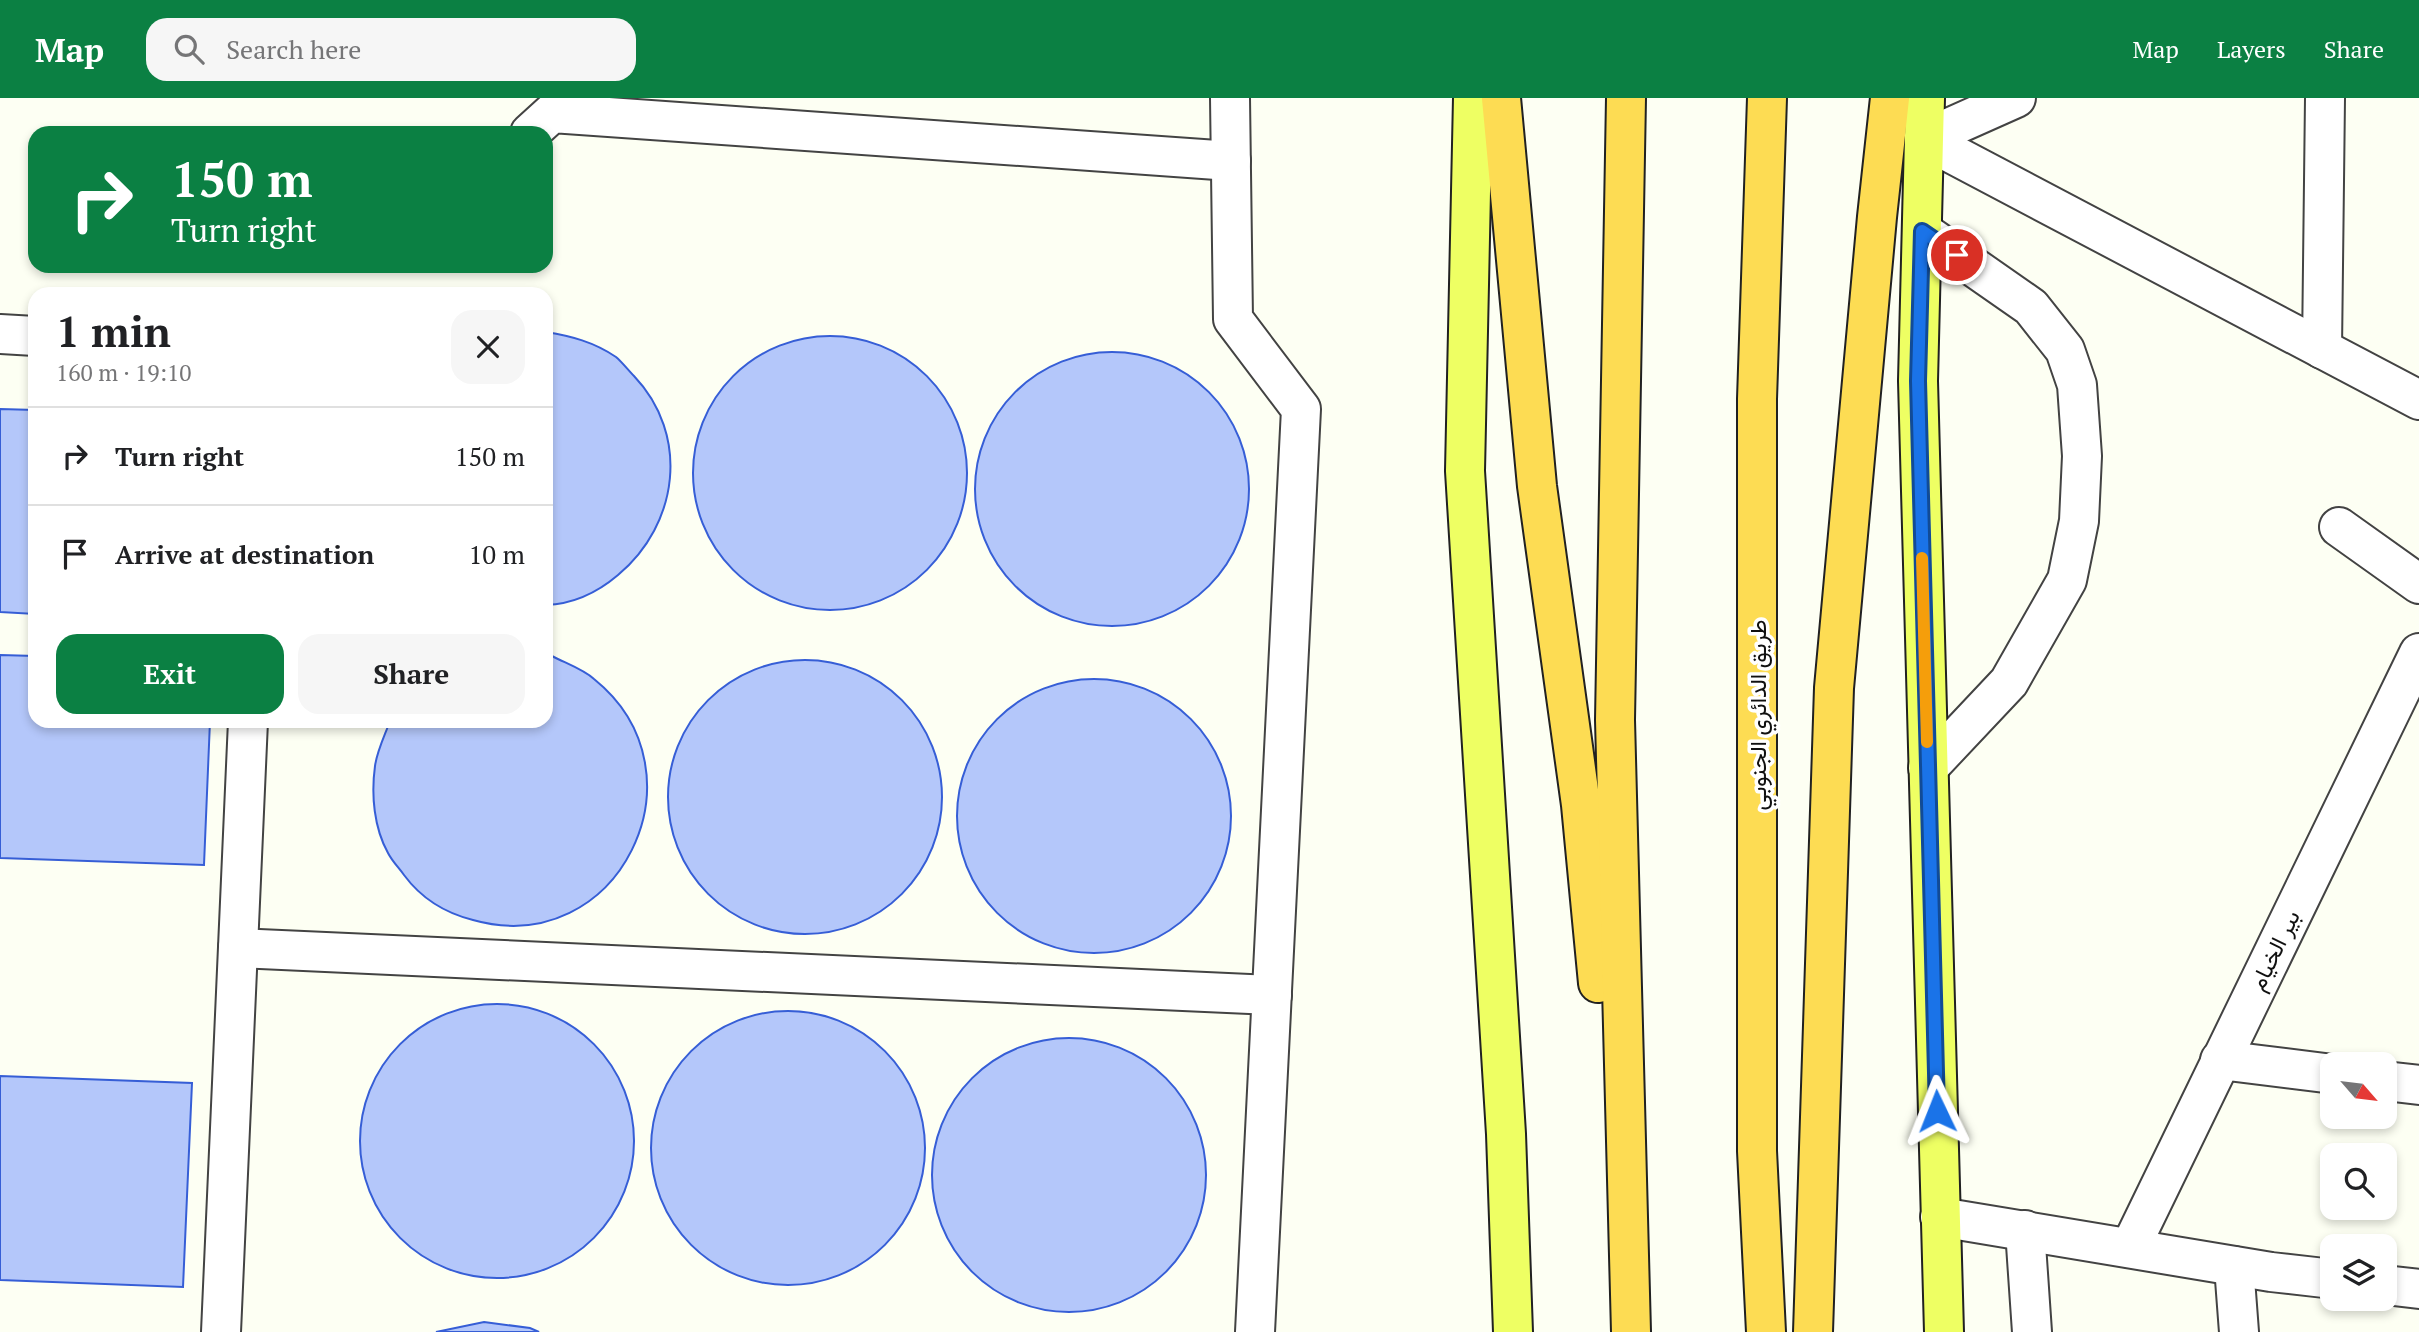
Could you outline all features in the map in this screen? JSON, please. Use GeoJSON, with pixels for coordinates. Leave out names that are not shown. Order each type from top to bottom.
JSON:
{"type":"FeatureCollection","features":[{"type":"Feature","properties":{"kind":"highway"},"geometry":{"type":"LineString","coordinates":[[1501,98],[1537,486],[1581,805],[1630,1325]]}},
{"type":"Feature","properties":{"kind":"highway"},"geometry":{"type":"LineString","coordinates":[[1626,98],[1615,720],[1630,1325]]}},
{"type":"Feature","properties":{"kind":"highway","name":"طريق الدائري الجنوبي"},"geometry":{"type":"LineString","coordinates":[[1766,1332],[1757,1152],[1757,399],[1767,98]]}},
{"type":"Feature","properties":{"kind":"highway"},"geometry":{"type":"LineString","coordinates":[[1813,1332],[1834,688],[1890,98]]}},
{"type":"Feature","properties":{"kind":"main road"},"geometry":{"type":"LineString","coordinates":[[1473,98],[1465,471],[1506,1133],[1513,1332]]}},
{"type":"Feature","properties":{"kind":"main road"},"geometry":{"type":"LineString","coordinates":[[1925,98],[1918,381],[1944,1332]]}},
{"type":"Feature","properties":{"kind":"street"},"geometry":{"type":"LineString","coordinates":[[1230,98],[1233,319],[1301,409],[1255,1332]]}},
{"type":"Feature","properties":{"kind":"street"},"geometry":{"type":"LineString","coordinates":[[1924,139],[2016,98]]}},
{"type":"Feature","properties":{"kind":"street"},"geometry":{"type":"LineString","coordinates":[[2322,349],[2325,98]]}},
{"type":"Feature","properties":{"kind":"street"},"geometry":{"type":"LineString","coordinates":[[538,126],[552,113],[1231,161]]}},
{"type":"Feature","properties":{"kind":"street"},"geometry":{"type":"LineString","coordinates":[[1924,139],[2419,400]]}},
{"type":"Feature","properties":{"kind":"street"},"geometry":{"type":"LineString","coordinates":[[1922,231],[2031,307],[2065,350],[2077,386],[2082,456],[2079,521],[2067,580],[2009,682],[1928,768]]}},
{"type":"Feature","properties":{"kind":"street"},"geometry":{"type":"LineString","coordinates":[[0,334],[28,336]]}},
{"type":"Feature","properties":{"kind":"street"},"geometry":{"type":"LineString","coordinates":[[2339,527],[2419,584]]}},
{"type":"Feature","properties":{"kind":"street","name":"بير الخيام"},"geometry":{"type":"LineString","coordinates":[[2130,1248],[2419,653]]}},
{"type":"Feature","properties":{"kind":"street"},"geometry":{"type":"LineString","coordinates":[[220,1332],[248,728]]}},
{"type":"Feature","properties":{"kind":"street"},"geometry":{"type":"LineString","coordinates":[[238,948],[1272,995]]}},
{"type":"Feature","properties":{"kind":"street"},"geometry":{"type":"LineString","coordinates":[[2220,1060],[2320,1072]]}},
{"type":"Feature","properties":{"kind":"street"},"geometry":{"type":"LineString","coordinates":[[2398,1083],[2419,1085]]}},
{"type":"Feature","properties":{"kind":"street"},"geometry":{"type":"LineString","coordinates":[[1940,1217],[2234,1266],[2320,1277]]}},
{"type":"Feature","properties":{"kind":"street"},"geometry":{"type":"LineString","coordinates":[[2025,1230],[2032,1332]]}},
{"type":"Feature","properties":{"kind":"street"},"geometry":{"type":"LineString","coordinates":[[2234,1266],[2239,1332]]}},
{"type":"Feature","properties":{"kind":"street"},"geometry":{"type":"LineString","coordinates":[[2397,1286],[2419,1289]]}},
{"type":"Feature","properties":{"kind":"water"},"geometry":{"type":"Polygon","coordinates":[[[553,334],[591,344],[616,357],[652,399],[664,425],[670,451],[670,478],[665,505],[654,531],[638,554],[618,575],[594,592],[553,604],[553,334]]]}},
{"type":"Feature","properties":{"kind":"water"},"geometry":{"type":"Polygon","coordinates":[[[830,336],[857,339],[882,346],[906,359],[927,376],[944,397],[957,421],[964,446],[967,473],[964,500],[957,525],[944,549],[927,570],[906,587],[882,600],[857,607],[830,610],[803,607],[778,600],[754,587],[733,570],[716,549],[703,525],[696,500],[693,473],[696,446],[703,421],[716,397],[733,376],[754,359],[778,346],[803,339],[830,336]]]}},
{"type":"Feature","properties":{"kind":"water"},"geometry":{"type":"Polygon","coordinates":[[[1112,352],[1139,355],[1164,362],[1188,375],[1209,392],[1226,413],[1239,437],[1246,462],[1249,489],[1246,516],[1239,541],[1226,565],[1209,586],[1188,603],[1164,616],[1139,623],[1112,626],[1085,623],[1060,616],[1036,603],[1015,586],[998,565],[985,541],[978,516],[975,489],[978,462],[985,437],[998,413],[1015,392],[1036,375],[1060,362],[1085,355],[1112,352]]]}},
{"type":"Feature","properties":{"kind":"water"},"geometry":{"type":"Polygon","coordinates":[[[0,409],[28,410],[28,614],[0,612],[0,409]]]}},
{"type":"Feature","properties":{"kind":"water"},"geometry":{"type":"Polygon","coordinates":[[[0,655],[28,656],[28,728],[210,728],[204,865],[0,858],[0,655]]]}},
{"type":"Feature","properties":{"kind":"water"},"geometry":{"type":"Polygon","coordinates":[[[553,656],[590,675],[628,718],[645,762],[645,807],[632,850],[606,887],[570,913],[525,925],[463,917],[434,904],[418,891],[394,862],[383,843],[377,822],[373,788],[379,749],[387,728],[553,728],[553,656]]]}},
{"type":"Feature","properties":{"kind":"water"},"geometry":{"type":"Polygon","coordinates":[[[805,660],[832,663],[857,670],[881,683],[902,700],[919,721],[932,745],[939,770],[942,797],[939,824],[932,849],[919,873],[902,894],[881,911],[857,924],[832,931],[805,934],[778,931],[753,924],[729,911],[708,894],[691,873],[678,849],[671,824],[668,797],[671,770],[678,745],[691,721],[708,700],[729,683],[753,670],[778,663],[805,660]]]}},
{"type":"Feature","properties":{"kind":"water"},"geometry":{"type":"Polygon","coordinates":[[[1094,679],[1121,682],[1146,689],[1170,702],[1191,719],[1208,740],[1221,764],[1228,789],[1231,816],[1228,843],[1221,868],[1208,892],[1191,913],[1170,930],[1146,943],[1121,950],[1094,953],[1067,950],[1042,943],[1018,930],[997,913],[980,892],[967,868],[960,843],[957,816],[960,789],[967,764],[980,740],[997,719],[1018,702],[1042,689],[1067,682],[1094,679]]]}},
{"type":"Feature","properties":{"kind":"water"},"geometry":{"type":"Polygon","coordinates":[[[497,1004],[524,1007],[549,1014],[573,1027],[594,1044],[611,1065],[624,1089],[631,1114],[634,1141],[631,1168],[624,1193],[611,1217],[594,1238],[573,1255],[549,1268],[524,1275],[497,1278],[470,1275],[445,1268],[421,1255],[400,1238],[383,1217],[370,1193],[363,1168],[360,1141],[363,1114],[370,1089],[383,1065],[400,1044],[421,1027],[445,1014],[470,1007],[497,1004]]]}},
{"type":"Feature","properties":{"kind":"water"},"geometry":{"type":"Polygon","coordinates":[[[788,1011],[815,1014],[840,1021],[864,1034],[885,1051],[902,1072],[915,1096],[922,1121],[925,1148],[922,1175],[915,1200],[902,1224],[885,1245],[864,1262],[840,1275],[815,1282],[788,1285],[761,1282],[736,1275],[712,1262],[691,1245],[674,1224],[661,1200],[654,1175],[651,1148],[654,1121],[661,1096],[674,1072],[691,1051],[712,1034],[736,1021],[761,1014],[788,1011]]]}},
{"type":"Feature","properties":{"kind":"water"},"geometry":{"type":"Polygon","coordinates":[[[1069,1038],[1096,1041],[1121,1048],[1145,1061],[1166,1078],[1183,1099],[1196,1123],[1203,1148],[1206,1175],[1203,1202],[1196,1227],[1183,1251],[1166,1272],[1145,1289],[1121,1302],[1096,1309],[1069,1312],[1042,1309],[1017,1302],[993,1289],[972,1272],[955,1251],[942,1227],[935,1202],[932,1175],[935,1148],[942,1123],[955,1099],[972,1078],[993,1061],[1017,1048],[1042,1041],[1069,1038]]]}},
{"type":"Feature","properties":{"kind":"water"},"geometry":{"type":"Polygon","coordinates":[[[0,1076],[192,1083],[183,1287],[0,1280],[0,1076]]]}},
{"type":"Feature","properties":{"kind":"water"},"geometry":{"type":"Polygon","coordinates":[[[484,1322],[530,1328],[539,1332],[436,1332],[484,1322]]]}},
{"type":"Feature","properties":{"kind":"slow traffic"},"geometry":{"type":"LineString","coordinates":[[1922,558],[1927,742]]}},
{"type":"Feature","properties":{"kind":"route"},"geometry":{"type":"LineString","coordinates":[[1937,1111],[1918,381],[1922,231],[1957,255]]}}]}
